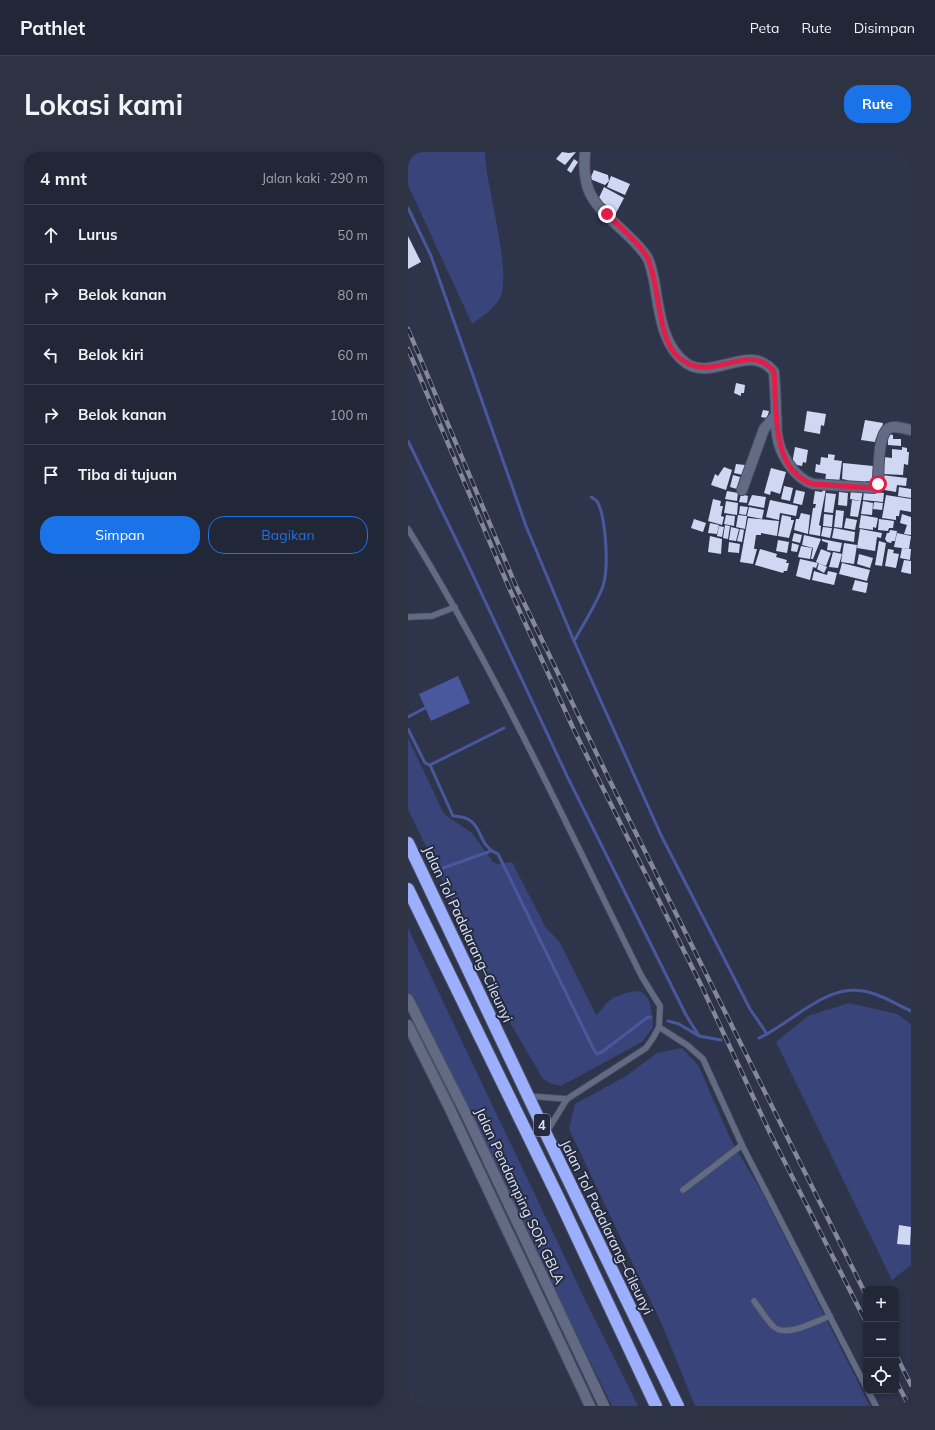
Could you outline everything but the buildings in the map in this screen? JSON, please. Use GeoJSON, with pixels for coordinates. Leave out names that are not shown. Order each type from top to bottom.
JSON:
{"type":"FeatureCollection","features":[{"type":"Feature","properties":{"kind":"highway","name":"Jalan Tol Padalarang–Cileunyi"},"geometry":{"type":"LineString","coordinates":[[408,843],[546,1134],[678,1406]]}},
{"type":"Feature","properties":{"kind":"highway","name":"4"},"geometry":{"type":"LineString","coordinates":[[408,889],[560,1201],[656,1406]]}},
{"type":"Feature","properties":{"kind":"street"},"geometry":{"type":"LineString","coordinates":[[585,152],[586,181],[591,195],[647,258],[652,270],[669,345],[677,356],[687,364],[703,369],[742,360],[752,360],[763,362],[774,372],[776,433],[789,464],[798,476],[806,482],[813,484],[874,488],[878,484],[880,445],[885,432],[889,428],[894,427],[911,430]]}},
{"type":"Feature","properties":{"kind":"street"},"geometry":{"type":"LineString","coordinates":[[742,490],[764,429],[776,415]]}},
{"type":"Feature","properties":{"kind":"street","name":"Jalan Pendamping SOR GBLA"},"geometry":{"type":"LineString","coordinates":[[408,999],[466,1114],[604,1406]]}},
{"type":"Feature","properties":{"kind":"street","name":"Jalan Pendamping SOR GBLA"},"geometry":{"type":"LineString","coordinates":[[408,1025],[449,1107],[590,1406]]}},
{"type":"Feature","properties":{"kind":"lane"},"geometry":{"type":"LineString","coordinates":[[408,529],[455,607],[486,664],[642,977],[660,1006],[659,1027],[646,1048],[567,1099],[546,1134]]}},
{"type":"Feature","properties":{"kind":"lane"},"geometry":{"type":"LineString","coordinates":[[408,617],[432,616],[455,607]]}},
{"type":"Feature","properties":{"kind":"lane"},"geometry":{"type":"LineString","coordinates":[[659,1027],[687,1045],[703,1059],[742,1145],[863,1381]]}},
{"type":"Feature","properties":{"kind":"lane"},"geometry":{"type":"LineString","coordinates":[[528,1096],[567,1099]]}},
{"type":"Feature","properties":{"kind":"lane"},"geometry":{"type":"LineString","coordinates":[[683,1190],[742,1145]]}},
{"type":"Feature","properties":{"kind":"lane"},"geometry":{"type":"LineString","coordinates":[[754,1301],[774,1327],[781,1331],[790,1331],[830,1316]]}},
{"type":"Feature","properties":{"kind":"lane"},"geometry":{"type":"LineString","coordinates":[[870,1394],[876,1406]]}},
{"type":"Feature","properties":{"kind":"shaded area"},"geometry":{"type":"Polygon","coordinates":[[[408,152],[485,152],[489,186],[501,251],[503,288],[499,300],[494,307],[472,324],[408,185],[408,152]]]}},
{"type":"Feature","properties":{"kind":"shaded area"},"geometry":{"type":"Polygon","coordinates":[[[458,676],[470,703],[431,721],[419,694],[458,676]]]}},
{"type":"Feature","properties":{"kind":"shaded area"},"geometry":{"type":"Polygon","coordinates":[[[408,738],[444,814],[472,833],[493,862],[498,864],[512,862],[546,928],[559,941],[596,1015],[609,1001],[619,995],[637,991],[646,996],[651,1007],[653,1027],[642,1042],[561,1086],[552,1084],[543,1079],[512,1026],[408,809],[408,738]]]}},
{"type":"Feature","properties":{"kind":"shaded area"},"geometry":{"type":"Polygon","coordinates":[[[408,928],[589,1308],[638,1406],[612,1406],[408,992],[408,928]]]}},
{"type":"Feature","properties":{"kind":"shaded area"},"geometry":{"type":"Polygon","coordinates":[[[849,1003],[897,1014],[911,1024],[911,1265],[892,1280],[776,1042],[808,1016],[849,1003]]]}},
{"type":"Feature","properties":{"kind":"shaded area"},"geometry":{"type":"Polygon","coordinates":[[[682,1048],[698,1065],[732,1142],[762,1192],[870,1406],[695,1406],[663,1327],[569,1129],[575,1104],[626,1076],[657,1053],[682,1048]]]}},
{"type":"Feature","properties":{"kind":"waterway"},"geometry":{"type":"LineString","coordinates":[[408,208],[431,256],[526,526],[574,641],[661,835],[750,1009],[767,1034]]}},
{"type":"Feature","properties":{"kind":"waterway"},"geometry":{"type":"LineString","coordinates":[[408,441],[463,554],[568,778],[686,1015],[699,1036]]}},
{"type":"Feature","properties":{"kind":"waterway"},"geometry":{"type":"LineString","coordinates":[[574,641],[597,600],[605,578],[605,532],[598,502],[591,497]]}},
{"type":"Feature","properties":{"kind":"waterway"},"geometry":{"type":"LineString","coordinates":[[408,717],[425,708]]}},
{"type":"Feature","properties":{"kind":"waterway"},"geometry":{"type":"LineString","coordinates":[[504,728],[430,765],[453,816],[471,821],[476,826],[485,844],[490,850],[498,854],[597,1054],[602,1052],[648,1017],[651,1017]]}},
{"type":"Feature","properties":{"kind":"waterway"},"geometry":{"type":"LineString","coordinates":[[408,729],[425,763],[430,765]]}},
{"type":"Feature","properties":{"kind":"waterway"},"geometry":{"type":"LineString","coordinates":[[443,868],[491,851]]}},
{"type":"Feature","properties":{"kind":"waterway"},"geometry":{"type":"LineString","coordinates":[[759,1038],[812,1004],[841,992],[856,990],[872,993],[911,1011]]}},
{"type":"Feature","properties":{"kind":"waterway"},"geometry":{"type":"LineString","coordinates":[[668,1021],[679,1024],[699,1036],[721,1040]]}},
{"type":"Feature","properties":{"kind":"railway"},"geometry":{"type":"LineString","coordinates":[[408,329],[516,586],[606,773],[863,1289]]}},
{"type":"Feature","properties":{"kind":"railway"},"geometry":{"type":"LineString","coordinates":[[408,349],[510,590],[574,730],[702,987],[770,1133],[863,1316]]}},
{"type":"Feature","properties":{"kind":"railway"},"geometry":{"type":"LineString","coordinates":[[898,1358],[911,1385]]}},
{"type":"Feature","properties":{"kind":"railway"},"geometry":{"type":"LineString","coordinates":[[899,1387],[909,1406]]}},
{"type":"Feature","properties":{"kind":"route"},"geometry":{"type":"LineString","coordinates":[[607,214],[647,258],[652,270],[661,317],[669,345],[677,356],[687,364],[703,369],[742,360],[763,362],[774,372],[776,433],[779,443],[789,464],[798,476],[806,482],[813,484],[874,488],[878,484]]}}]}
